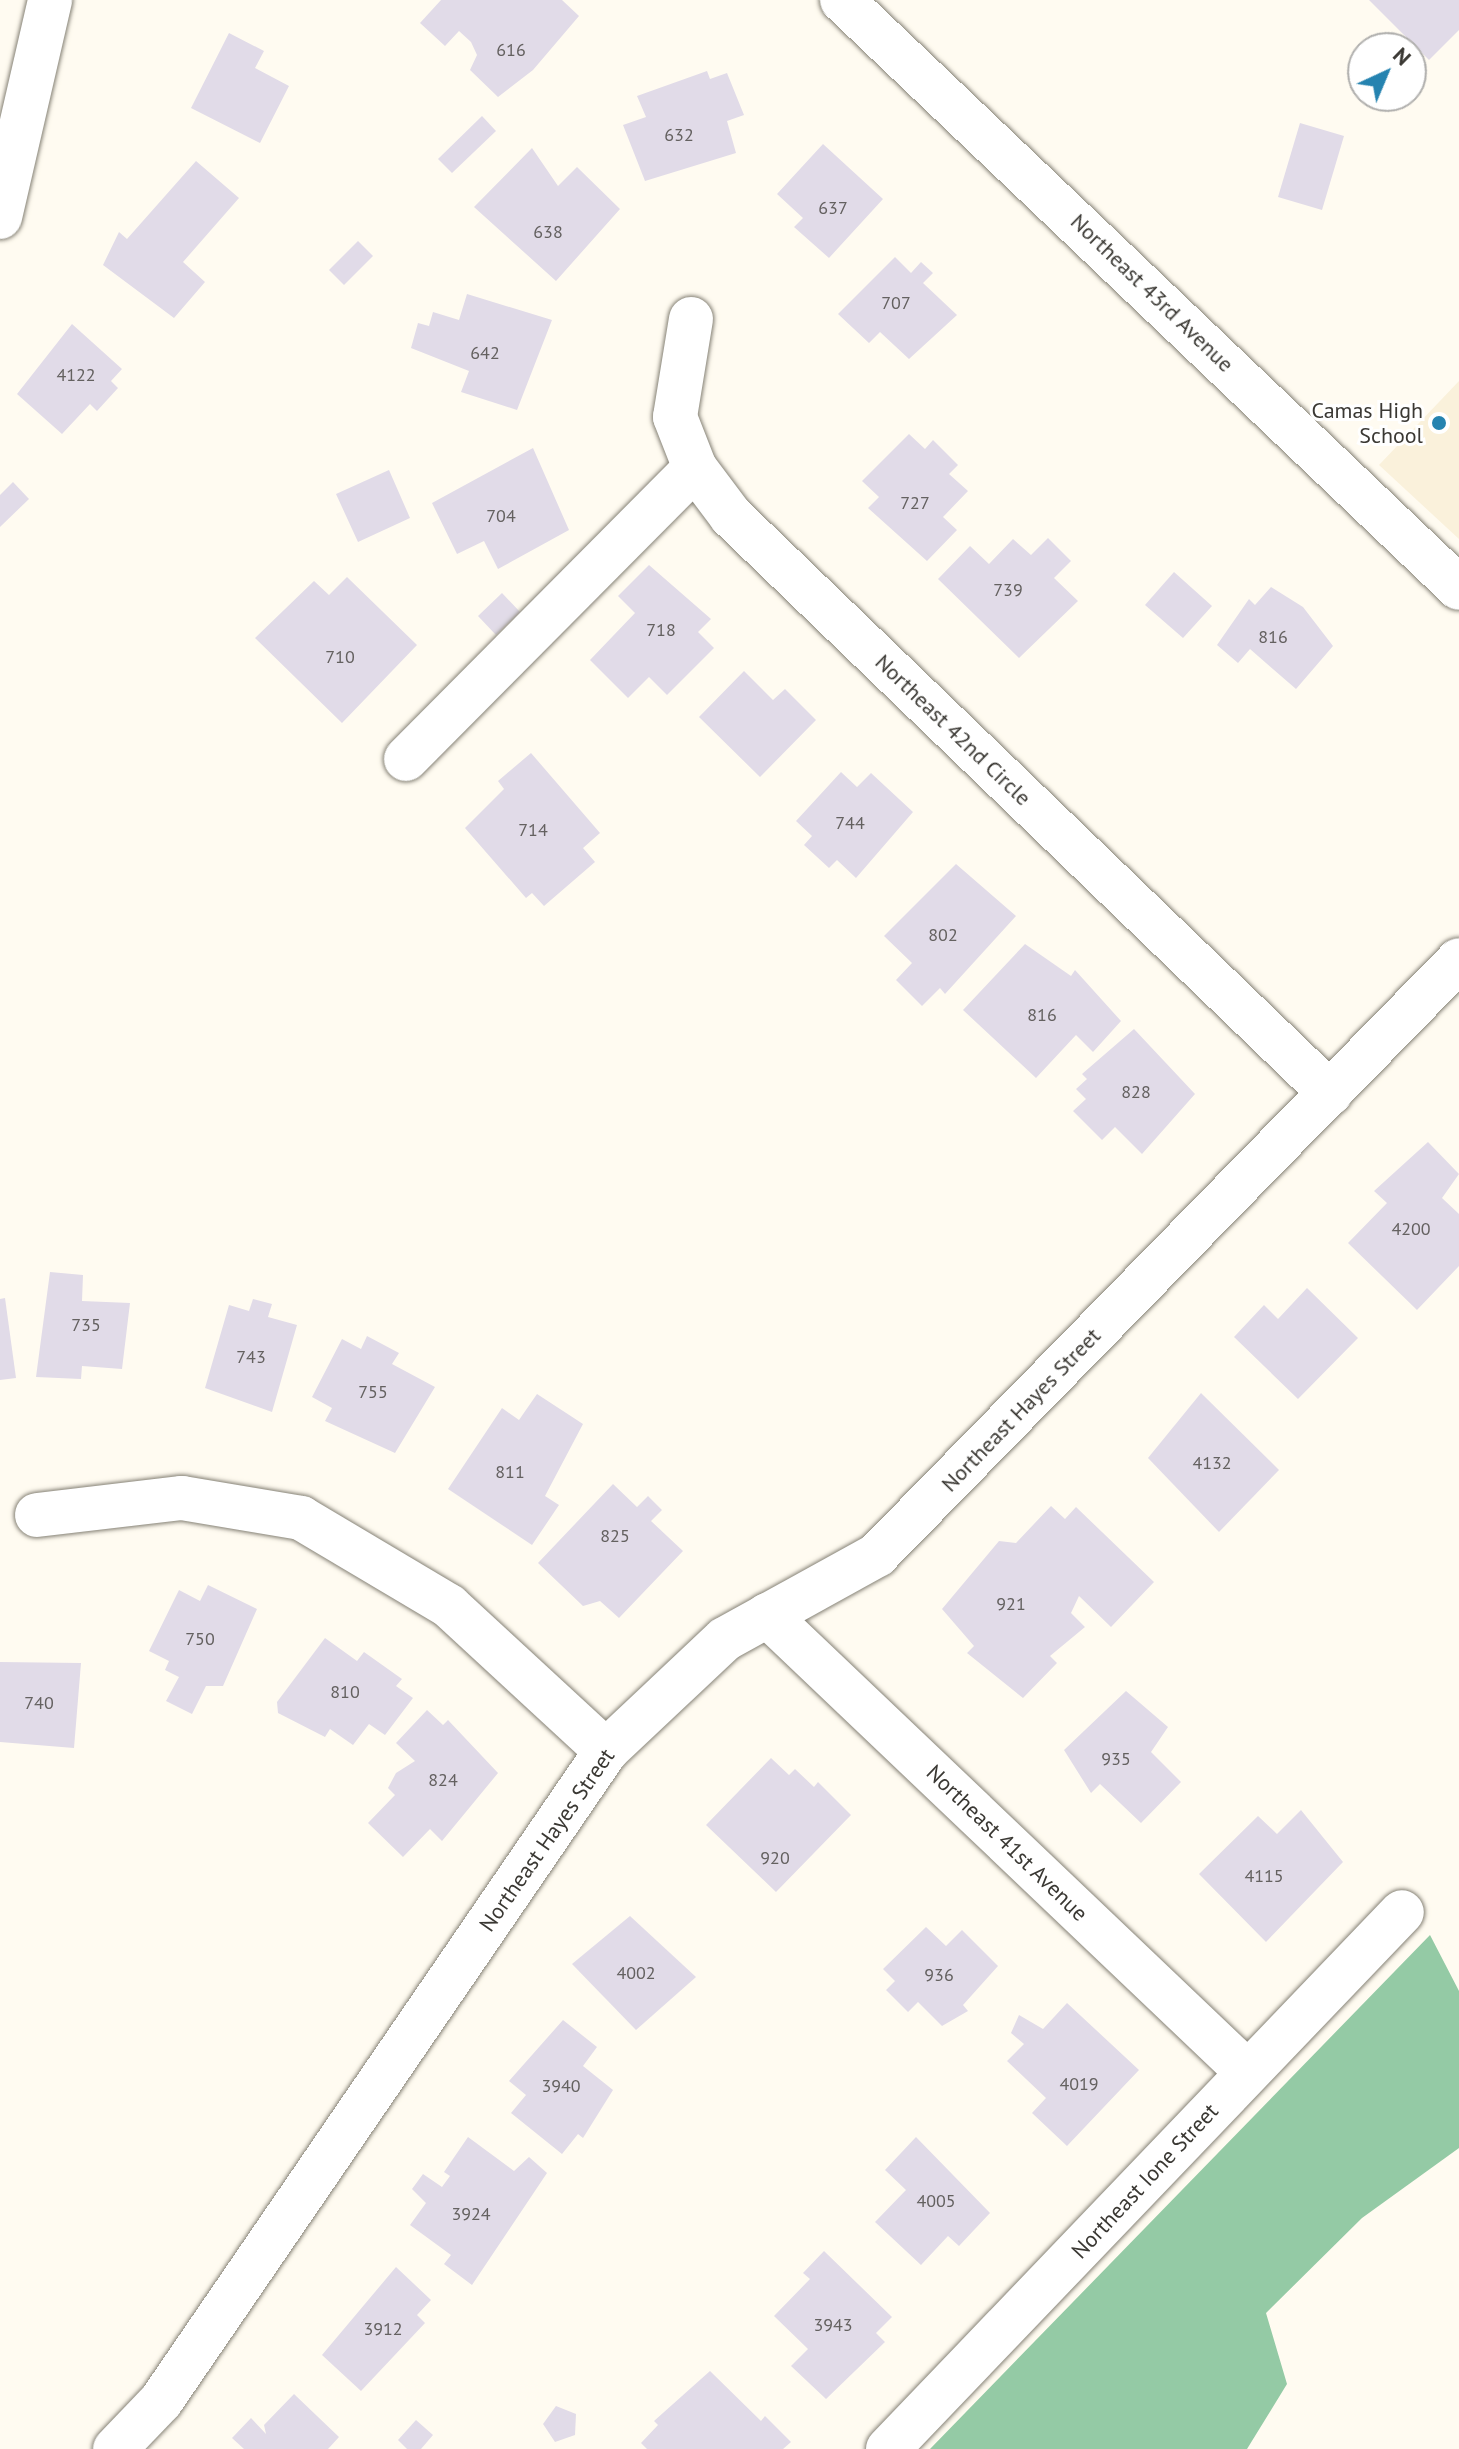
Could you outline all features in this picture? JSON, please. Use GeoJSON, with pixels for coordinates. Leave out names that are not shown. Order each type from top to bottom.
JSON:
{"type":"FeatureCollection","features":[{"type":"Feature","properties":{"kind":"street"},"geometry":{"type":"LineString","coordinates":[[0,217],[50,0]]}},
{"type":"Feature","properties":{"kind":"street","name":"Northeast 43rd Avenue"},"geometry":{"type":"LineString","coordinates":[[842,0],[1459,588]]}},
{"type":"Feature","properties":{"kind":"street","name":"Northeast 42nd Circle"},"geometry":{"type":"LineString","coordinates":[[691,319],[675,417],[695,468],[731,516],[1330,1093]]}},
{"type":"Feature","properties":{"kind":"street"},"geometry":{"type":"LineString","coordinates":[[406,759],[695,468]]}},
{"type":"Feature","properties":{"kind":"street","name":"Northeast Hayes Street"},"geometry":{"type":"LineString","coordinates":[[115,2449],[161,2401],[606,1751],[725,1639],[877,1555],[1459,960]]}},
{"type":"Feature","properties":{"kind":"street"},"geometry":{"type":"LineString","coordinates":[[37,1515],[182,1498],[301,1518],[449,1606],[606,1751]]}},
{"type":"Feature","properties":{"kind":"street","name":"Northeast 41st Avenue"},"geometry":{"type":"LineString","coordinates":[[767,1615],[1247,2072]]}},
{"type":"Feature","properties":{"kind":"street","name":"Northeast Ione Street"},"geometry":{"type":"LineString","coordinates":[[888,2449],[1402,1912]]}},
{"type":"Feature","properties":{"kind":"shaded area","name":"Camas High School"},"geometry":{"type":"Polygon","coordinates":[[[1459,381],[1459,539],[1379,465],[1459,381]]]}},
{"type":"Feature","properties":{"kind":"green space"},"geometry":{"type":"Polygon","coordinates":[[[1430,1935],[1459,1991],[1459,2148],[1362,2218],[1266,2313],[1287,2384],[1247,2449],[930,2449],[1430,1935]]]}},
{"type":"Feature","properties":{"kind":"building"},"geometry":{"type":"Polygon","coordinates":[[[441,0],[562,0],[579,16],[533,70],[498,97],[470,70],[477,55],[471,42],[459,31],[445,46],[420,23],[441,0]]]}},
{"type":"Feature","properties":{"kind":"building"},"geometry":{"type":"Polygon","coordinates":[[[1369,0],[1459,0],[1459,30],[1429,60],[1427,32],[1401,32],[1369,0]]]}},
{"type":"Feature","properties":{"kind":"building"},"geometry":{"type":"Polygon","coordinates":[[[229,33],[264,51],[255,68],[289,86],[260,143],[191,108],[229,33]]]}},
{"type":"Feature","properties":{"kind":"building"},"geometry":{"type":"Polygon","coordinates":[[[707,71],[710,79],[727,73],[744,115],[727,121],[736,153],[645,181],[623,125],[646,117],[637,96],[707,71]]]}},
{"type":"Feature","properties":{"kind":"building"},"geometry":{"type":"Polygon","coordinates":[[[482,116],[496,131],[452,173],[438,159],[482,116]]]}},
{"type":"Feature","properties":{"kind":"building"},"geometry":{"type":"Polygon","coordinates":[[[1300,123],[1344,136],[1322,210],[1278,197],[1300,123]]]}},
{"type":"Feature","properties":{"kind":"building"},"geometry":{"type":"Polygon","coordinates":[[[823,144],[883,199],[829,258],[794,227],[803,218],[777,194],[823,144]]]}},
{"type":"Feature","properties":{"kind":"building"},"geometry":{"type":"Polygon","coordinates":[[[532,148],[558,186],[577,167],[620,209],[556,281],[474,207],[532,148]]]}},
{"type":"Feature","properties":{"kind":"building"},"geometry":{"type":"Polygon","coordinates":[[[196,161],[239,198],[183,262],[205,282],[174,318],[103,265],[119,232],[127,239],[196,161]]]}},
{"type":"Feature","properties":{"kind":"building"},"geometry":{"type":"Polygon","coordinates":[[[358,241],[373,256],[344,285],[329,270],[358,241]]]}},
{"type":"Feature","properties":{"kind":"building"},"geometry":{"type":"Polygon","coordinates":[[[895,257],[911,273],[921,262],[933,273],[923,283],[957,315],[909,359],[880,332],[869,343],[838,314],[895,257]]]}},
{"type":"Feature","properties":{"kind":"building"},"geometry":{"type":"Polygon","coordinates":[[[467,294],[552,320],[517,410],[461,392],[469,371],[411,348],[418,323],[429,326],[433,312],[459,320],[467,294]]]}},
{"type":"Feature","properties":{"kind":"building"},"geometry":{"type":"Polygon","coordinates":[[[72,324],[122,369],[111,381],[118,388],[97,411],[90,404],[62,434],[17,394],[72,324]]]}},
{"type":"Feature","properties":{"kind":"building"},"geometry":{"type":"Polygon","coordinates":[[[909,434],[925,449],[933,440],[958,465],[949,474],[968,491],[943,517],[957,530],[927,561],[868,508],[879,497],[862,481],[909,434]]]}},
{"type":"Feature","properties":{"kind":"building"},"geometry":{"type":"Polygon","coordinates":[[[533,448],[569,530],[498,569],[484,541],[457,554],[432,503],[533,448]]]}},
{"type":"Feature","properties":{"kind":"building"},"geometry":{"type":"Polygon","coordinates":[[[389,470],[410,518],[358,542],[336,494],[389,470]]]}},
{"type":"Feature","properties":{"kind":"building"},"geometry":{"type":"Polygon","coordinates":[[[13,482],[29,499],[0,527],[0,495],[13,482]]]}},
{"type":"Feature","properties":{"kind":"building"},"geometry":{"type":"Polygon","coordinates":[[[1048,538],[1071,561],[1054,578],[1078,601],[1019,658],[938,579],[970,546],[989,564],[1013,539],[1031,555],[1048,538]]]}},
{"type":"Feature","properties":{"kind":"building"},"geometry":{"type":"Polygon","coordinates":[[[649,565],[711,619],[698,632],[714,648],[667,695],[649,677],[628,698],[590,660],[635,613],[618,596],[649,565]]]}},
{"type":"Feature","properties":{"kind":"building"},"geometry":{"type":"Polygon","coordinates":[[[1174,572],[1212,606],[1183,638],[1145,605],[1174,572]]]}},
{"type":"Feature","properties":{"kind":"building"},"geometry":{"type":"Polygon","coordinates":[[[347,577],[417,645],[342,723],[255,638],[314,581],[329,595],[347,577]]]}},
{"type":"Feature","properties":{"kind":"building"},"geometry":{"type":"Polygon","coordinates":[[[1271,587],[1303,607],[1333,646],[1296,689],[1250,649],[1238,663],[1217,645],[1249,599],[1255,605],[1271,587]]]}},
{"type":"Feature","properties":{"kind":"building"},"geometry":{"type":"Polygon","coordinates":[[[502,593],[520,612],[496,635],[478,616],[502,593]]]}},
{"type":"Feature","properties":{"kind":"building"},"geometry":{"type":"Polygon","coordinates":[[[744,671],[773,700],[785,689],[816,720],[760,777],[699,717],[744,671]]]}},
{"type":"Feature","properties":{"kind":"building"},"geometry":{"type":"Polygon","coordinates":[[[531,753],[600,833],[583,848],[595,862],[544,906],[532,893],[526,898],[465,828],[504,789],[498,781],[531,753]]]}},
{"type":"Feature","properties":{"kind":"building"},"geometry":{"type":"Polygon","coordinates":[[[841,772],[857,787],[871,773],[913,812],[856,878],[837,860],[829,868],[804,845],[812,836],[796,821],[841,772]]]}},
{"type":"Feature","properties":{"kind":"building"},"geometry":{"type":"Polygon","coordinates":[[[956,864],[1016,916],[945,994],[940,988],[922,1006],[896,980],[912,963],[884,936],[956,864]]]}},
{"type":"Feature","properties":{"kind":"building"},"geometry":{"type":"Polygon","coordinates":[[[1025,944],[1071,976],[1075,970],[1121,1021],[1093,1052],[1076,1035],[1036,1078],[963,1010],[1025,944]]]}},
{"type":"Feature","properties":{"kind":"building"},"geometry":{"type":"Polygon","coordinates":[[[1134,1029],[1195,1094],[1142,1154],[1115,1127],[1102,1140],[1073,1111],[1086,1099],[1076,1089],[1087,1079],[1082,1074],[1134,1029]]]}},
{"type":"Feature","properties":{"kind":"building"},"geometry":{"type":"Polygon","coordinates":[[[1428,1142],[1459,1174],[1442,1198],[1459,1214],[1459,1266],[1417,1310],[1348,1243],[1387,1203],[1374,1191],[1428,1142]]]}},
{"type":"Feature","properties":{"kind":"building"},"geometry":{"type":"Polygon","coordinates":[[[50,1272],[83,1275],[82,1301],[130,1303],[122,1369],[82,1366],[81,1379],[36,1377],[50,1272]]]}},
{"type":"Feature","properties":{"kind":"building"},"geometry":{"type":"Polygon","coordinates":[[[1307,1288],[1358,1338],[1298,1399],[1234,1337],[1264,1305],[1278,1319],[1307,1288]]]}},
{"type":"Feature","properties":{"kind":"building"},"geometry":{"type":"Polygon","coordinates":[[[5,1298],[16,1378],[0,1380],[0,1299],[5,1298]]]}},
{"type":"Feature","properties":{"kind":"building"},"geometry":{"type":"Polygon","coordinates":[[[253,1299],[272,1304],[268,1317],[297,1325],[272,1412],[205,1388],[229,1305],[249,1311],[253,1299]]]}},
{"type":"Feature","properties":{"kind":"building"},"geometry":{"type":"Polygon","coordinates":[[[367,1336],[399,1353],[392,1364],[435,1387],[395,1453],[325,1421],[332,1408],[312,1397],[342,1339],[361,1349],[367,1336]]]}},
{"type":"Feature","properties":{"kind":"building"},"geometry":{"type":"Polygon","coordinates":[[[1201,1393],[1279,1470],[1219,1532],[1148,1458],[1201,1393]]]}},
{"type":"Feature","properties":{"kind":"building"},"geometry":{"type":"Polygon","coordinates":[[[537,1394],[583,1424],[545,1496],[559,1505],[532,1545],[448,1489],[502,1408],[519,1420],[537,1394]]]}},
{"type":"Feature","properties":{"kind":"building"},"geometry":{"type":"Polygon","coordinates":[[[613,1484],[637,1507],[648,1496],[662,1510],[651,1521],[683,1551],[619,1618],[600,1601],[583,1606],[538,1563],[613,1484]]]}},
{"type":"Feature","properties":{"kind":"building"},"geometry":{"type":"Polygon","coordinates":[[[1051,1506],[1065,1519],[1076,1507],[1154,1582],[1111,1627],[1079,1596],[1071,1613],[1085,1627],[1050,1656],[1057,1663],[1023,1698],[967,1653],[974,1646],[942,1609],[999,1541],[1016,1543],[1051,1506]]]}},
{"type":"Feature","properties":{"kind":"building"},"geometry":{"type":"Polygon","coordinates":[[[208,1585],[257,1609],[223,1686],[206,1686],[192,1714],[166,1701],[179,1677],[165,1670],[169,1661],[149,1651],[179,1590],[200,1601],[208,1585]]]}},
{"type":"Feature","properties":{"kind":"building"},"geometry":{"type":"Polygon","coordinates":[[[325,1638],[357,1661],[364,1652],[402,1679],[396,1686],[413,1698],[385,1735],[369,1724],[353,1745],[330,1729],[325,1737],[278,1713],[277,1702],[325,1638]]]}},
{"type":"Feature","properties":{"kind":"building"},"geometry":{"type":"Polygon","coordinates":[[[0,1662],[81,1663],[74,1748],[0,1742],[0,1662]]]}},
{"type":"Feature","properties":{"kind":"building"},"geometry":{"type":"Polygon","coordinates":[[[1126,1691],[1168,1727],[1151,1752],[1181,1782],[1141,1823],[1100,1784],[1091,1793],[1064,1750],[1126,1691]]]}},
{"type":"Feature","properties":{"kind":"building"},"geometry":{"type":"Polygon","coordinates":[[[427,1710],[443,1725],[448,1720],[498,1773],[442,1841],[430,1829],[403,1857],[368,1823],[395,1795],[388,1788],[396,1773],[415,1761],[396,1743],[427,1710]]]}},
{"type":"Feature","properties":{"kind":"building"},"geometry":{"type":"Polygon","coordinates":[[[771,1758],[789,1775],[795,1769],[814,1787],[818,1782],[851,1815],[776,1892],[706,1825],[771,1758]]]}},
{"type":"Feature","properties":{"kind":"building"},"geometry":{"type":"Polygon","coordinates":[[[1301,1810],[1343,1862],[1266,1942],[1199,1874],[1258,1816],[1277,1834],[1301,1810]]]}},
{"type":"Feature","properties":{"kind":"building"},"geometry":{"type":"Polygon","coordinates":[[[630,1916],[696,1977],[636,2030],[572,1964],[630,1916]]]}},
{"type":"Feature","properties":{"kind":"building"},"geometry":{"type":"Polygon","coordinates":[[[926,1927],[946,1946],[962,1930],[998,1966],[963,2005],[968,2011],[942,2026],[918,2002],[908,2012],[886,1990],[895,1981],[883,1969],[926,1927]]]}},
{"type":"Feature","properties":{"kind":"building"},"geometry":{"type":"Polygon","coordinates":[[[1067,2003],[1139,2070],[1067,2146],[1032,2113],[1046,2098],[1007,2061],[1024,2044],[1011,2033],[1019,2015],[1043,2029],[1067,2003]]]}},
{"type":"Feature","properties":{"kind":"building"},"geometry":{"type":"Polygon","coordinates":[[[563,2020],[597,2047],[583,2066],[613,2090],[583,2138],[578,2134],[562,2154],[511,2113],[526,2095],[509,2081],[563,2020]]]}},
{"type":"Feature","properties":{"kind":"building"},"geometry":{"type":"Polygon","coordinates":[[[468,2137],[514,2171],[529,2157],[547,2173],[472,2285],[444,2264],[451,2255],[410,2225],[426,2203],[412,2189],[423,2174],[442,2187],[450,2176],[444,2172],[468,2137]]]}},
{"type":"Feature","properties":{"kind":"building"},"geometry":{"type":"Polygon","coordinates":[[[916,2137],[990,2213],[959,2246],[948,2236],[921,2265],[875,2222],[906,2190],[885,2170],[916,2137]]]}},
{"type":"Feature","properties":{"kind":"building"},"geometry":{"type":"Polygon","coordinates":[[[824,2251],[892,2317],[876,2333],[885,2342],[826,2399],[791,2366],[808,2349],[774,2316],[810,2279],[803,2273],[824,2251]]]}},
{"type":"Feature","properties":{"kind":"building"},"geometry":{"type":"Polygon","coordinates":[[[396,2267],[431,2300],[417,2315],[425,2323],[361,2391],[322,2355],[396,2267]]]}},
{"type":"Feature","properties":{"kind":"building"},"geometry":{"type":"Polygon","coordinates":[[[710,2371],[761,2421],[765,2416],[791,2442],[783,2449],[647,2449],[641,2443],[658,2425],[654,2421],[710,2371]]]}},
{"type":"Feature","properties":{"kind":"building"},"geometry":{"type":"Polygon","coordinates":[[[294,2394],[339,2437],[328,2449],[244,2449],[232,2438],[251,2418],[266,2434],[264,2425],[294,2394]]]}},
{"type":"Feature","properties":{"kind":"building"},"geometry":{"type":"Polygon","coordinates":[[[556,2406],[576,2414],[575,2435],[555,2442],[543,2424],[556,2406]]]}},
{"type":"Feature","properties":{"kind":"building"},"geometry":{"type":"Polygon","coordinates":[[[416,2420],[433,2435],[421,2449],[407,2449],[398,2440],[416,2420]]]}},
{"type":"Feature","properties":{"kind":"place","name":"Camas High School"},"geometry":{"type":"Point","coordinates":[1439,423]}}]}
